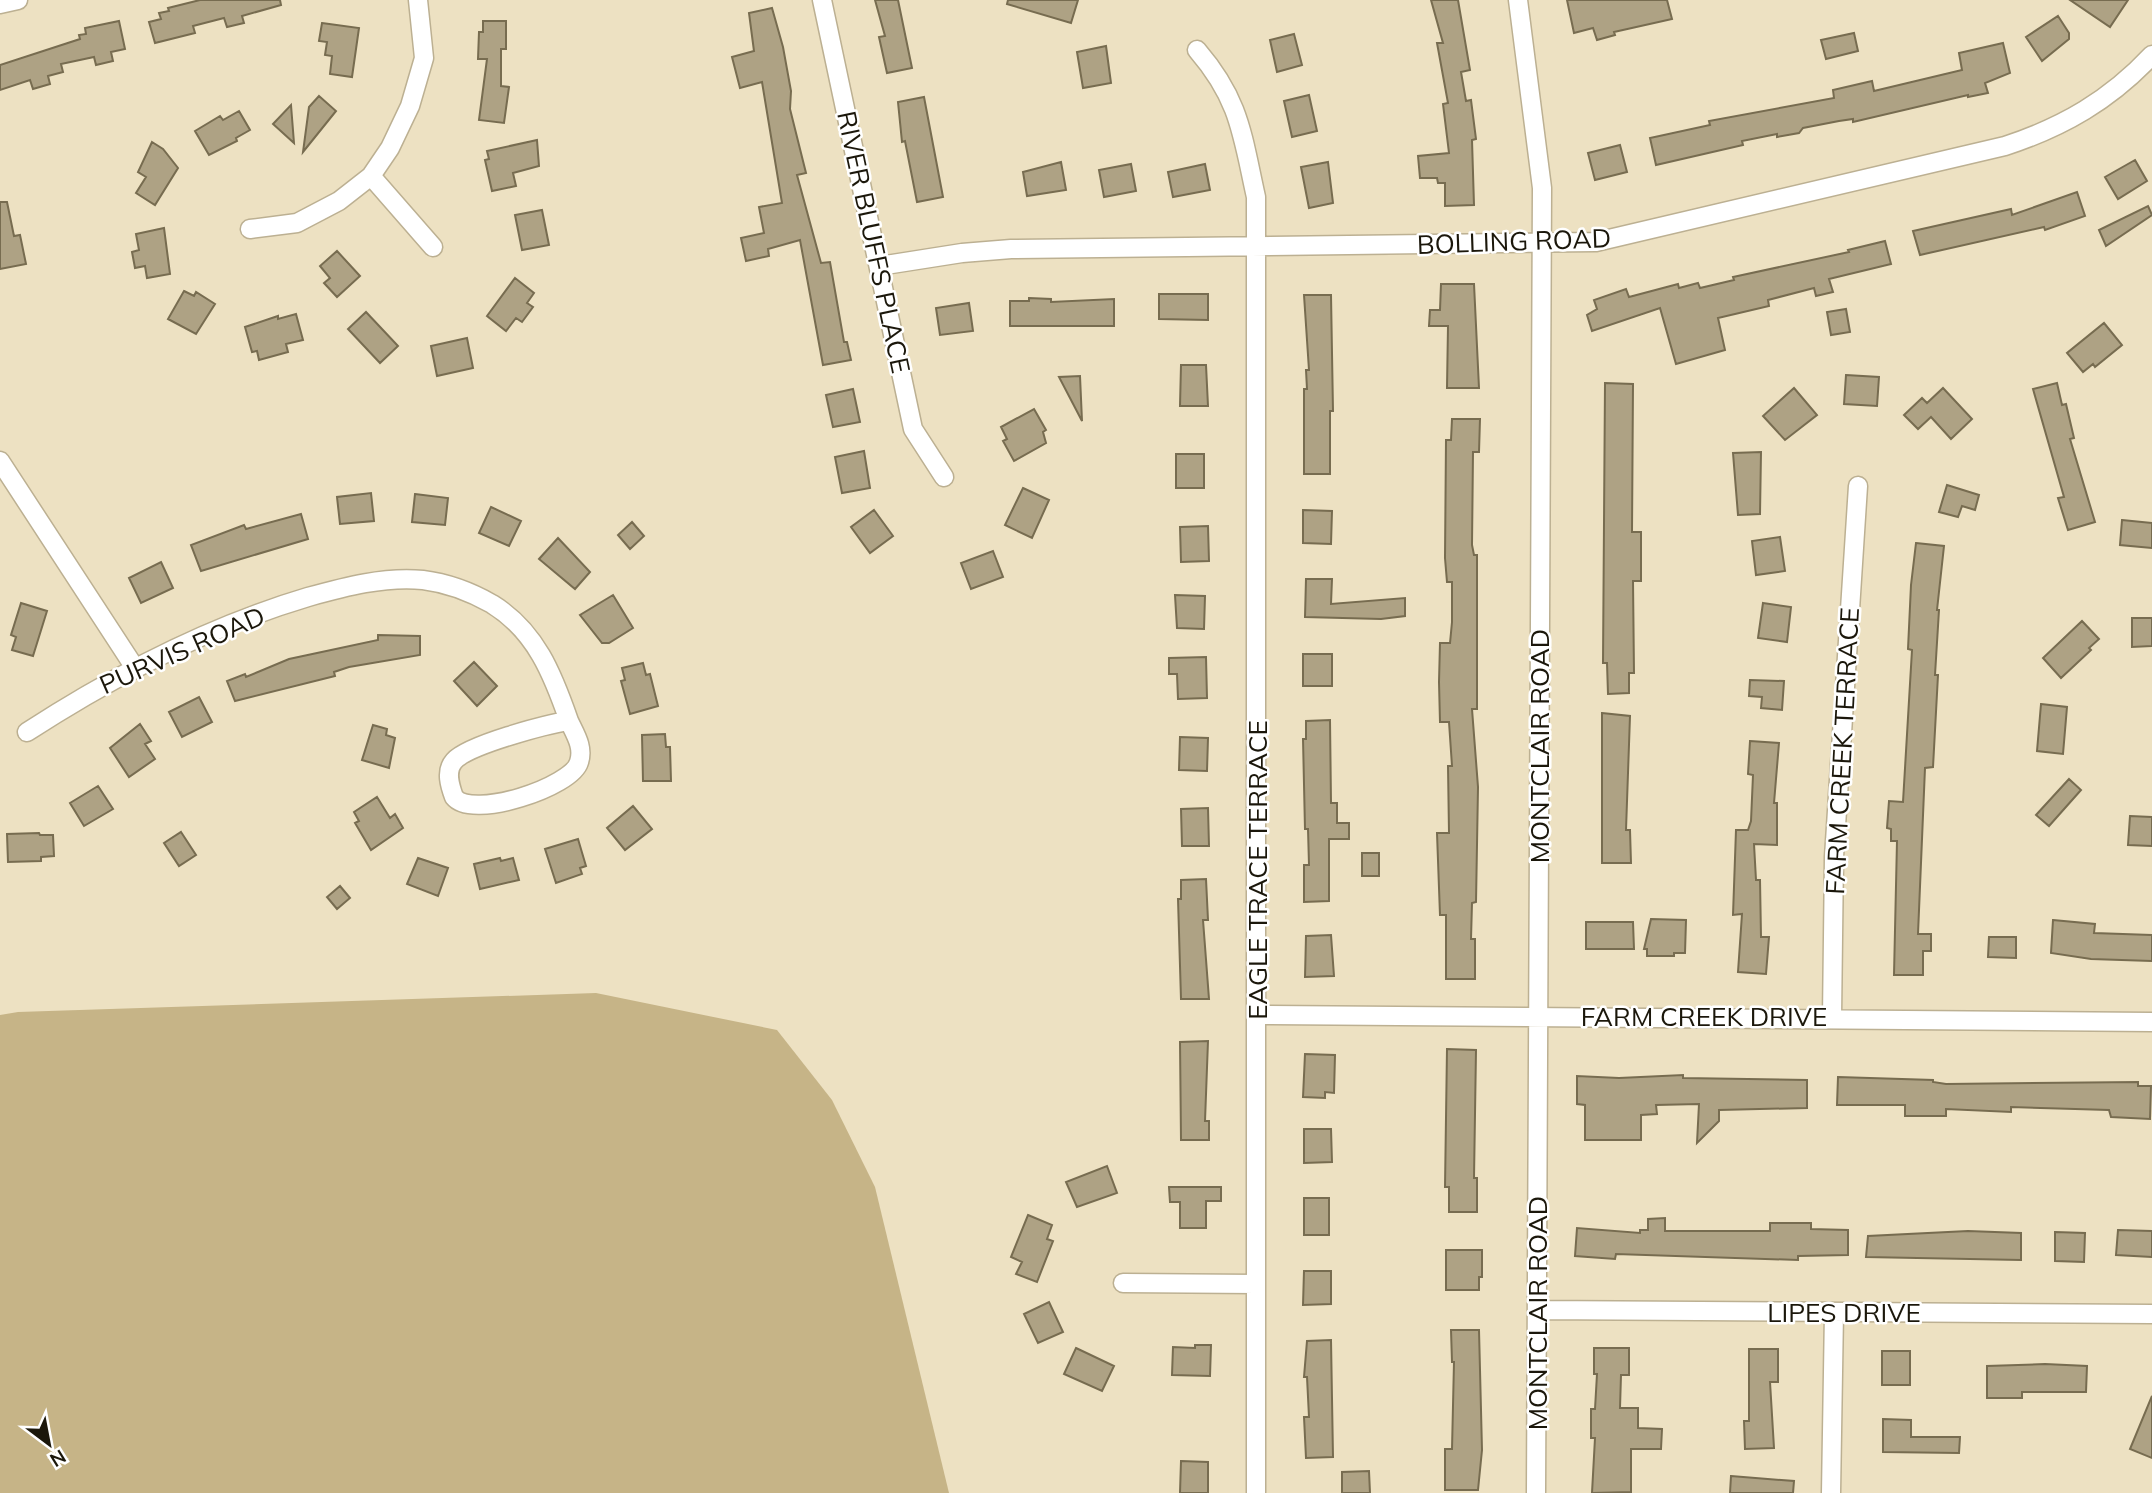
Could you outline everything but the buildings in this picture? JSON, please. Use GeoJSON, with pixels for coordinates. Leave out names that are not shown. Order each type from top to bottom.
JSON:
{"type":"FeatureCollection","features":[{"type":"Feature","properties":{"kind":"street"},"geometry":{"type":"LineString","coordinates":[[0,4],[18,0]]}},
{"type":"Feature","properties":{"kind":"street"},"geometry":{"type":"LineString","coordinates":[[250,229],[297,223],[339,201],[371,176],[390,148],[410,106],[424,58],[418,0]]}},
{"type":"Feature","properties":{"kind":"street","name":"RIVER BLUFFS PLACE"},"geometry":{"type":"LineString","coordinates":[[822,0],[913,429],[944,477]]}},
{"type":"Feature","properties":{"kind":"street","name":"MONTCLAIR ROAD"},"geometry":{"type":"LineString","coordinates":[[1518,0],[1541,166],[1542,244],[1536,1493]]}},
{"type":"Feature","properties":{"kind":"street","name":"EAGLE TRACE TERRACE"},"geometry":{"type":"LineString","coordinates":[[1197,50],[1218,75],[1233,101],[1256,197],[1256,1493]]}},
{"type":"Feature","properties":{"kind":"street","name":"BOLLING ROAD"},"geometry":{"type":"LineString","coordinates":[[879,266],[962,253],[1011,249],[1596,242],[2005,146],[2044,133],[2079,116],[2118,89],[2152,55]]}},
{"type":"Feature","properties":{"kind":"street"},"geometry":{"type":"LineString","coordinates":[[371,176],[433,247]]}},
{"type":"Feature","properties":{"kind":"street"},"geometry":{"type":"LineString","coordinates":[[0,461],[135,668]]}},
{"type":"Feature","properties":{"kind":"street","name":"FARM CREEK TERRACE"},"geometry":{"type":"LineString","coordinates":[[1832,1017],[1834,857],[1858,486]]}},
{"type":"Feature","properties":{"kind":"street","name":"PURVIS ROAD"},"geometry":{"type":"LineString","coordinates":[[27,732],[87,693],[212,631],[295,601],[381,581],[422,580],[458,588],[493,605],[516,623],[536,645],[550,669],[580,744],[580,759],[570,777],[556,784],[490,805],[466,805],[454,797],[449,776],[452,762],[464,752],[549,724],[569,721]]}},
{"type":"Feature","properties":{"kind":"street","name":"FARM CREEK DRIVE"},"geometry":{"type":"LineString","coordinates":[[1256,1014],[1832,1017],[2152,1022]]}},
{"type":"Feature","properties":{"kind":"street"},"geometry":{"type":"LineString","coordinates":[[1123,1283],[1256,1284]]}},
{"type":"Feature","properties":{"kind":"street","name":"LIPES DRIVE"},"geometry":{"type":"LineString","coordinates":[[1536,1310],[2152,1314]]}},
{"type":"Feature","properties":{"kind":"street"},"geometry":{"type":"LineString","coordinates":[[1831,1493],[1834,1312]]}},
{"type":"Feature","properties":{"kind":"shaded area"},"geometry":{"type":"Polygon","coordinates":[[[596,993],[777,1030],[832,1100],[875,1187],[949,1493],[0,1493],[0,1015],[18,1012],[596,993]]]}}]}
